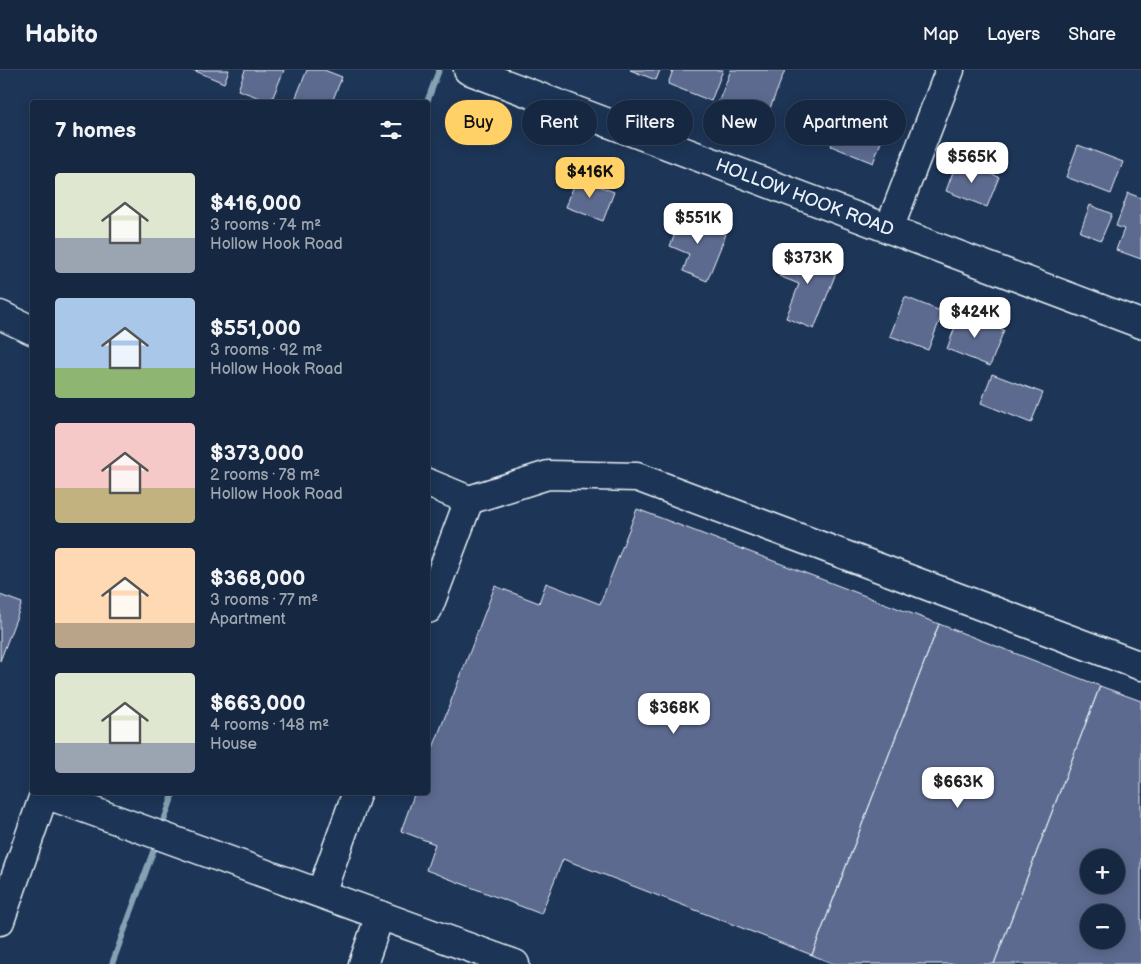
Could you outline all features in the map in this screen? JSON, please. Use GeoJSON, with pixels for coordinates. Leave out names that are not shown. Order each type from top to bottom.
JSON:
{"type":"FeatureCollection","features":[{"type":"Feature","properties":{"kind":"street","name":"HOLLOW HOOK ROAD"},"geometry":{"type":"LineString","coordinates":[[468,70],[1141,324]]}},
{"type":"Feature","properties":{"kind":"street"},"geometry":{"type":"LineString","coordinates":[[889,229],[950,70]]}},
{"type":"Feature","properties":{"kind":"street"},"geometry":{"type":"LineString","coordinates":[[0,315],[30,329]]}},
{"type":"Feature","properties":{"kind":"street"},"geometry":{"type":"LineString","coordinates":[[430,484],[469,500],[548,475],[637,477],[1141,666]]}},
{"type":"Feature","properties":{"kind":"street"},"geometry":{"type":"LineString","coordinates":[[430,605],[469,500]]}},
{"type":"Feature","properties":{"kind":"street"},"geometry":{"type":"LineString","coordinates":[[0,921],[44,795]]}},
{"type":"Feature","properties":{"kind":"street"},"geometry":{"type":"LineString","coordinates":[[50,795],[515,964]]}},
{"type":"Feature","properties":{"kind":"street"},"geometry":{"type":"LineString","coordinates":[[321,894],[356,795]]}},
{"type":"Feature","properties":{"kind":"street"},"geometry":{"type":"LineString","coordinates":[[363,964],[380,915]]}},
{"type":"Feature","properties":{"kind":"building"},"geometry":{"type":"Polygon","coordinates":[[[193,70],[229,70],[224,83],[193,70]]]}},
{"type":"Feature","properties":{"kind":"building"},"geometry":{"type":"Polygon","coordinates":[[[245,70],[284,70],[272,100],[266,100],[238,90],[245,70]]]}},
{"type":"Feature","properties":{"kind":"building"},"geometry":{"type":"Polygon","coordinates":[[[307,70],[324,70],[342,77],[333,100],[295,100],[307,70]]]}},
{"type":"Feature","properties":{"kind":"building"},"geometry":{"type":"Polygon","coordinates":[[[630,70],[660,70],[656,80],[630,70]]]}},
{"type":"Feature","properties":{"kind":"building"},"geometry":{"type":"Polygon","coordinates":[[[673,70],[723,70],[711,100],[668,84],[673,70]]]}},
{"type":"Feature","properties":{"kind":"building"},"geometry":{"type":"Polygon","coordinates":[[[731,70],[785,70],[773,100],[719,100],[731,70]]]}},
{"type":"Feature","properties":{"kind":"building"},"geometry":{"type":"Polygon","coordinates":[[[831,145],[880,145],[873,163],[831,145]]]}},
{"type":"Feature","properties":{"kind":"building"},"geometry":{"type":"Polygon","coordinates":[[[1078,145],[1123,162],[1111,194],[1066,177],[1078,145]]]}},
{"type":"Feature","properties":{"kind":"building"},"geometry":{"type":"Polygon","coordinates":[[[957,161],[999,177],[987,207],[946,191],[957,161]]]}},
{"type":"Feature","properties":{"kind":"building"},"geometry":{"type":"Polygon","coordinates":[[[577,177],[614,192],[603,221],[566,207],[577,177]]]}},
{"type":"Feature","properties":{"kind":"building"},"geometry":{"type":"Polygon","coordinates":[[[1128,193],[1141,198],[1141,259],[1116,250],[1124,229],[1116,226],[1128,193]]]}},
{"type":"Feature","properties":{"kind":"building"},"geometry":{"type":"Polygon","coordinates":[[[1090,205],[1112,214],[1101,240],[1080,232],[1090,205]]]}},
{"type":"Feature","properties":{"kind":"building"},"geometry":{"type":"Polygon","coordinates":[[[685,210],[702,217],[699,223],[726,234],[707,281],[683,271],[689,254],[670,246],[685,210]]]}},
{"type":"Feature","properties":{"kind":"building"},"geometry":{"type":"Polygon","coordinates":[[[790,246],[839,265],[814,329],[786,318],[799,284],[779,276],[790,246]]]}},
{"type":"Feature","properties":{"kind":"building"},"geometry":{"type":"Polygon","coordinates":[[[905,297],[943,312],[928,350],[890,336],[905,297]]]}},
{"type":"Feature","properties":{"kind":"building"},"geometry":{"type":"Polygon","coordinates":[[[960,313],[1004,330],[990,366],[947,349],[960,313]]]}},
{"type":"Feature","properties":{"kind":"building"},"geometry":{"type":"Polygon","coordinates":[[[992,374],[1043,393],[1031,423],[981,403],[992,374]]]}},
{"type":"Feature","properties":{"kind":"building"},"geometry":{"type":"Polygon","coordinates":[[[637,509],[939,624],[812,955],[563,859],[541,914],[426,870],[435,844],[401,831],[414,795],[430,795],[430,756],[495,586],[539,603],[546,583],[600,604],[637,509]]]}},
{"type":"Feature","properties":{"kind":"building"},"geometry":{"type":"Polygon","coordinates":[[[0,595],[22,603],[0,661],[0,595]]]}},
{"type":"Feature","properties":{"kind":"building"},"geometry":{"type":"Polygon","coordinates":[[[939,624],[1100,686],[994,964],[834,964],[812,955],[939,624]]]}},
{"type":"Feature","properties":{"kind":"building"},"geometry":{"type":"Polygon","coordinates":[[[1100,686],[1141,701],[1141,964],[994,964],[1100,686]]]}},
{"type":"Feature","properties":{"kind":"waterway"},"geometry":{"type":"LineString","coordinates":[[428,100],[439,70]]}},
{"type":"Feature","properties":{"kind":"waterway"},"geometry":{"type":"LineString","coordinates":[[161,829],[173,795]]}},
{"type":"Feature","properties":{"kind":"waterway"},"geometry":{"type":"LineString","coordinates":[[112,964],[157,841]]}}]}
